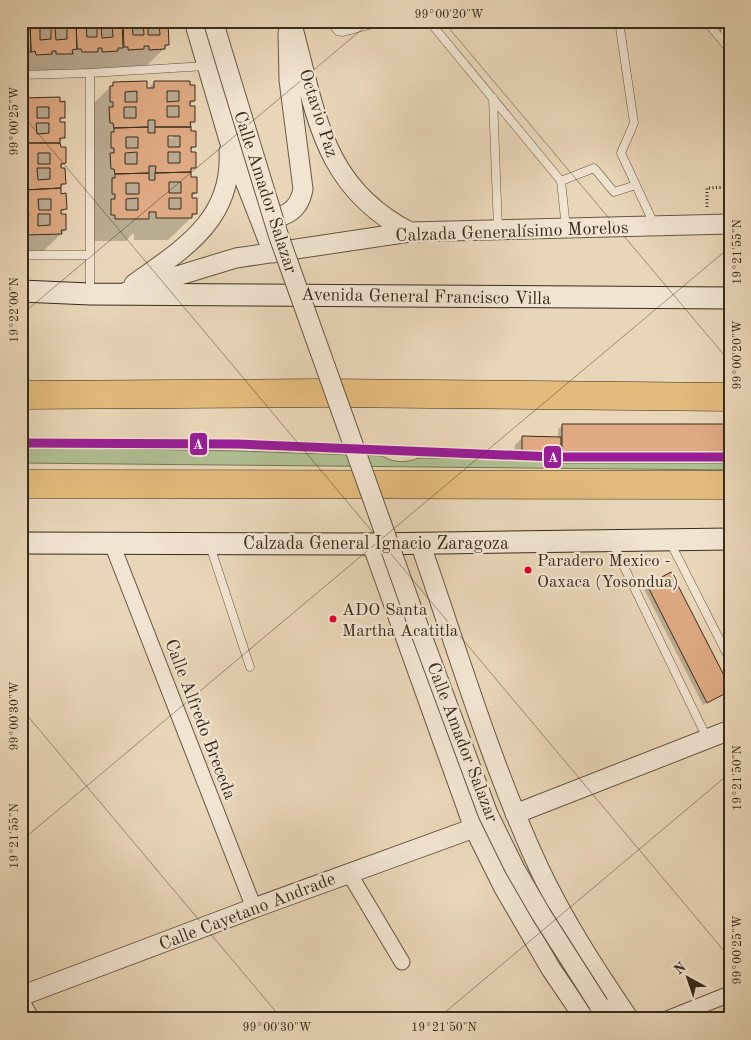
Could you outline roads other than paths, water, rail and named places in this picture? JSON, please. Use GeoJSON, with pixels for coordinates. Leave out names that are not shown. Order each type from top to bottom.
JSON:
{"type":"FeatureCollection","features":[{"type":"Feature","properties":{"kind":"highway"},"geometry":{"type":"LineString","coordinates":[[21,395],[334,393],[730,397]]}},
{"type":"Feature","properties":{"kind":"highway"},"geometry":{"type":"LineString","coordinates":[[21,484],[730,485]]}},
{"type":"Feature","properties":{"kind":"main road"},"geometry":{"type":"LineString","coordinates":[[21,291],[90,294],[122,293]]}},
{"type":"Feature","properties":{"kind":"main road","name":"Avenida General Francisco Villa"},"geometry":{"type":"LineString","coordinates":[[122,293],[730,298]]}},
{"type":"Feature","properties":{"kind":"main road","name":"Calzada General Ignacio Zaragoza"},"geometry":{"type":"LineString","coordinates":[[21,543],[372,544],[730,539]]}},
{"type":"Feature","properties":{"kind":"street"},"geometry":{"type":"LineString","coordinates":[[194,21],[228,140],[274,253]]}},
{"type":"Feature","properties":{"kind":"street","name":"Calle Amador Salazar"},"geometry":{"type":"LineString","coordinates":[[213,21],[278,234],[412,609],[488,814],[515,869],[541,914],[603,1012]]}},
{"type":"Feature","properties":{"kind":"street"},"geometry":{"type":"LineString","coordinates":[[257,213],[266,216],[283,216],[297,206],[303,189],[289,80],[290,21]]}},
{"type":"Feature","properties":{"kind":"street","name":"Octavio Paz"},"geometry":{"type":"LineString","coordinates":[[290,21],[333,161],[364,202],[386,219],[410,232]]}},
{"type":"Feature","properties":{"kind":"street"},"geometry":{"type":"LineString","coordinates":[[122,293],[187,246],[208,224],[217,210],[228,176],[228,140]]}},
{"type":"Feature","properties":{"kind":"street","name":"Calzada Generalísimo Morelos"},"geometry":{"type":"LineString","coordinates":[[122,293],[236,258],[410,232],[730,224]]}},
{"type":"Feature","properties":{"kind":"street","name":"Calle Amador Salazar"},"geometry":{"type":"LineString","coordinates":[[420,543],[515,814],[539,868],[585,952],[629,1019]]}},
{"type":"Feature","properties":{"kind":"street","name":"Calle Alfredo Breceda"},"geometry":{"type":"LineString","coordinates":[[112,544],[254,908]]}},
{"type":"Feature","properties":{"kind":"street","name":"Calle Amador Salazar"},"geometry":{"type":"LineString","coordinates":[[372,544],[474,828],[504,888],[551,969],[586,1019]]}},
{"type":"Feature","properties":{"kind":"street"},"geometry":{"type":"LineString","coordinates":[[515,814],[730,730]]}},
{"type":"Feature","properties":{"kind":"street","name":"Calle Cayetano Andrade"},"geometry":{"type":"LineString","coordinates":[[21,996],[474,828]]}},
{"type":"Feature","properties":{"kind":"street"},"geometry":{"type":"LineString","coordinates":[[349,873],[402,962]]}},
{"type":"Feature","properties":{"kind":"street"},"geometry":{"type":"LineString","coordinates":[[667,1019],[728,999]]}},
{"type":"Feature","properties":{"kind":"street"},"geometry":{"type":"LineString","coordinates":[[21,1000],[32,1019]]}},
{"type":"Feature","properties":{"kind":"lane"},"geometry":{"type":"LineString","coordinates":[[330,21],[338,30],[343,32],[384,21]]}},
{"type":"Feature","properties":{"kind":"lane"},"geometry":{"type":"LineString","coordinates":[[428,21],[562,181],[566,228]]}},
{"type":"Feature","properties":{"kind":"lane"},"geometry":{"type":"LineString","coordinates":[[619,21],[634,123],[621,153],[655,226]]}},
{"type":"Feature","properties":{"kind":"lane"},"geometry":{"type":"LineString","coordinates":[[706,21],[729,49]]}},
{"type":"Feature","properties":{"kind":"lane"},"geometry":{"type":"LineString","coordinates":[[723,21],[728,29],[729,49]]}},
{"type":"Feature","properties":{"kind":"lane"},"geometry":{"type":"LineString","coordinates":[[21,74],[90,73],[206,66]]}},
{"type":"Feature","properties":{"kind":"lane"},"geometry":{"type":"LineString","coordinates":[[90,73],[90,294]]}},
{"type":"Feature","properties":{"kind":"lane"},"geometry":{"type":"LineString","coordinates":[[493,98],[498,230]]}},
{"type":"Feature","properties":{"kind":"lane"},"geometry":{"type":"LineString","coordinates":[[562,181],[594,168],[614,192],[636,185]]}},
{"type":"Feature","properties":{"kind":"lane"},"geometry":{"type":"LineString","coordinates":[[21,255],[90,255]]}},
{"type":"Feature","properties":{"kind":"lane"},"geometry":{"type":"LineString","coordinates":[[668,539],[730,660]]}},
{"type":"Feature","properties":{"kind":"lane"},"geometry":{"type":"LineString","coordinates":[[611,540],[707,738]]}},
{"type":"Feature","properties":{"kind":"lane"},"geometry":{"type":"LineString","coordinates":[[209,544],[250,667]]}},
{"type":"Feature","properties":{"kind":"place","name":"Paradero Mexico - Oaxaca (Yosondua)"},"geometry":{"type":"Point","coordinates":[528,570]}},
{"type":"Feature","properties":{"kind":"place","name":"ADO Santa Martha Acatitla"},"geometry":{"type":"Point","coordinates":[333,619]}}]}
